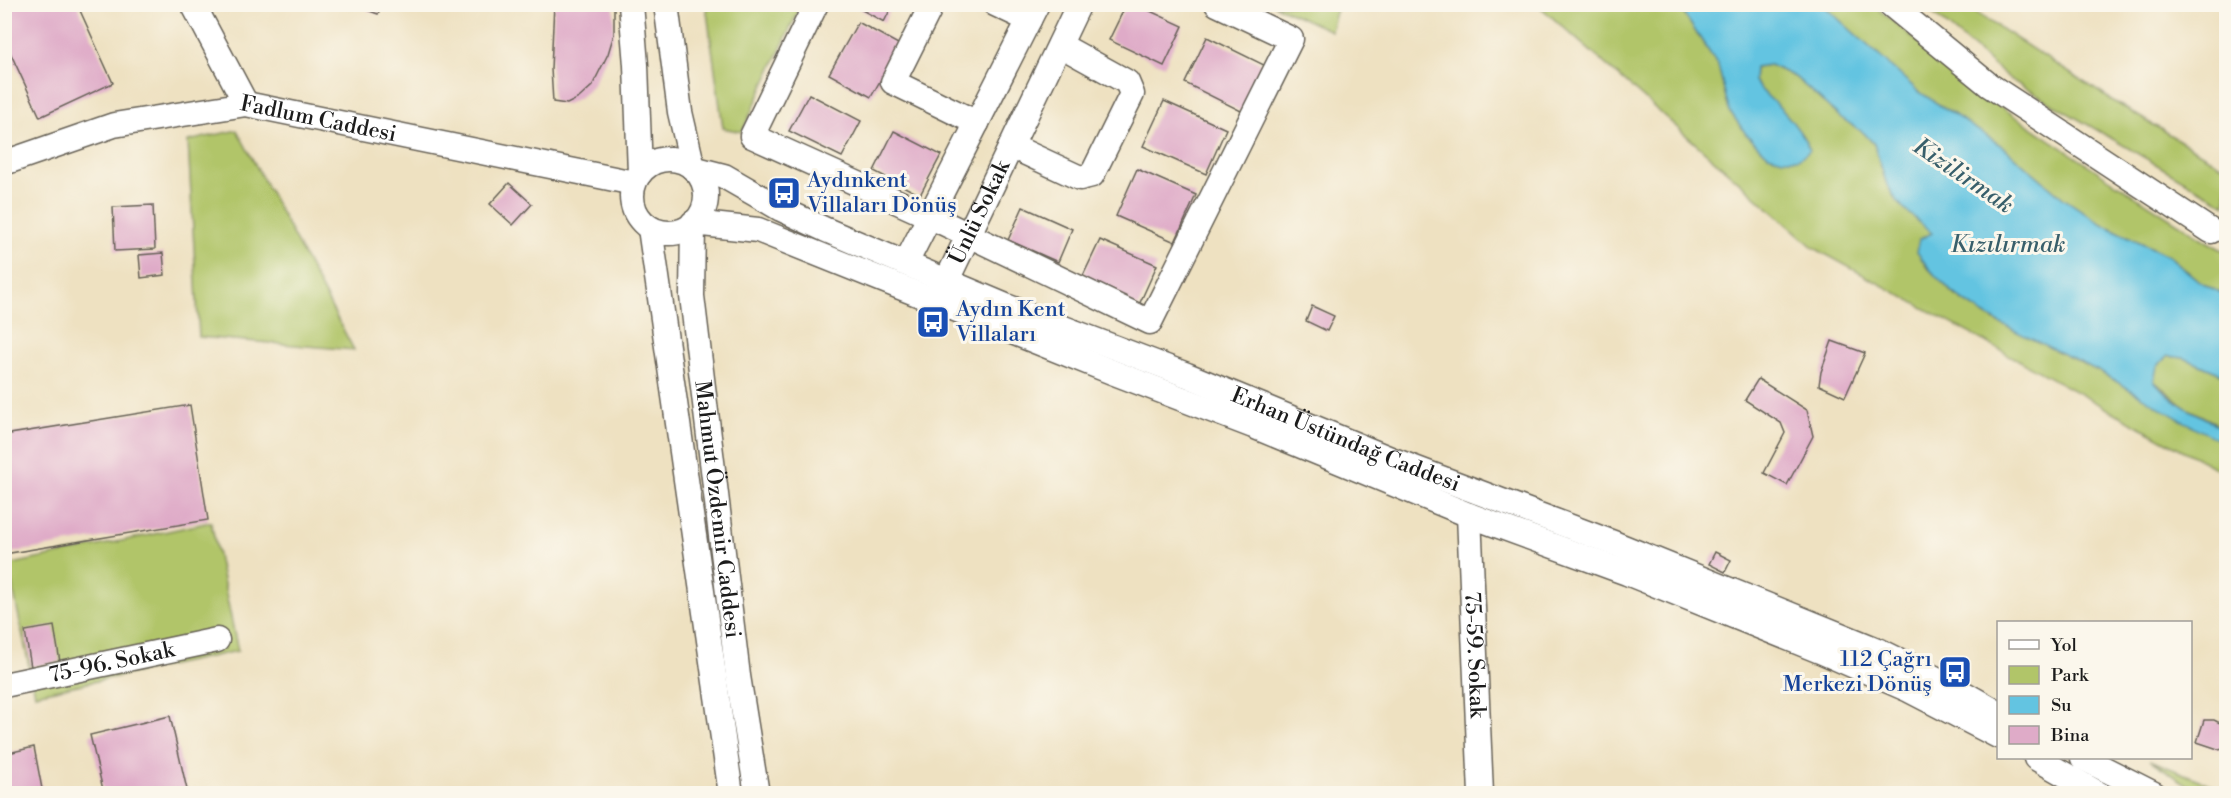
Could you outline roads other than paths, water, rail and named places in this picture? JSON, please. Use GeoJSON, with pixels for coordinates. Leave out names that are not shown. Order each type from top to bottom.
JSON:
{"type":"FeatureCollection","features":[{"type":"Feature","properties":{"kind":"street"},"geometry":{"type":"LineString","coordinates":[[194,4],[246,104]]}},
{"type":"Feature","properties":{"kind":"street"},"geometry":{"type":"LineString","coordinates":[[631,4],[636,65],[637,178],[632,195],[634,208],[640,219],[650,228],[674,233],[687,229],[703,211],[706,198],[705,188],[693,168],[683,162],[672,159],[660,160],[649,165],[637,178]]}},
{"type":"Feature","properties":{"kind":"street"},"geometry":{"type":"LineString","coordinates":[[666,4],[680,112],[693,168]]}},
{"type":"Feature","properties":{"kind":"street"},"geometry":{"type":"LineString","coordinates":[[816,4],[752,136],[930,216],[1150,322],[1291,39],[1217,4]]}},
{"type":"Feature","properties":{"kind":"street"},"geometry":{"type":"LineString","coordinates":[[932,4],[893,82],[977,123]]}},
{"type":"Feature","properties":{"kind":"street","name":"Ünlü Sokak"},"geometry":{"type":"LineString","coordinates":[[906,263],[1033,12],[995,4]]}},
{"type":"Feature","properties":{"kind":"street","name":"Ünlü Sokak"},"geometry":{"type":"LineString","coordinates":[[947,280],[1079,4]]}},
{"type":"Feature","properties":{"kind":"street"},"geometry":{"type":"LineString","coordinates":[[1890,4],[1989,85],[2211,231]]}},
{"type":"Feature","properties":{"kind":"street","name":"Ünlü Sokak"},"geometry":{"type":"LineString","coordinates":[[1011,146],[1080,178],[1092,175],[1132,94],[1128,82],[1060,45]]}},
{"type":"Feature","properties":{"kind":"street","name":"Fadlum Caddesi"},"geometry":{"type":"LineString","coordinates":[[4,164],[114,125],[246,104],[637,178]]}},
{"type":"Feature","properties":{"kind":"street","name":"Erhan Üstündağ Caddesi"},"geometry":{"type":"LineString","coordinates":[[693,168],[724,176],[781,209],[1044,321],[1187,375],[1393,460],[1616,544],[1859,643],[1949,685],[1997,712]]}},
{"type":"Feature","properties":{"kind":"street","name":"Erhan Üstündağ Caddesi"},"geometry":{"type":"LineString","coordinates":[[693,223],[758,230],[1252,426],[1469,515],[1627,573],[1820,651],[1909,690],[1997,735]]}},
{"type":"Feature","properties":{"kind":"street","name":"Mahmut Özdemir Caddesi"},"geometry":{"type":"LineString","coordinates":[[693,223],[692,296],[738,676],[757,794]]}},
{"type":"Feature","properties":{"kind":"street","name":"Mahmut Özdemir Caddesi"},"geometry":{"type":"LineString","coordinates":[[650,228],[731,794]]}},
{"type":"Feature","properties":{"kind":"street","name":"75-59. Sokak"},"geometry":{"type":"LineString","coordinates":[[1469,515],[1481,794]]}},
{"type":"Feature","properties":{"kind":"street","name":"75-96. Sokak"},"geometry":{"type":"LineString","coordinates":[[4,685],[217,640]]}},
{"type":"Feature","properties":{"kind":"street"},"geometry":{"type":"LineString","coordinates":[[2038,759],[2099,794]]}},
{"type":"Feature","properties":{"kind":"street"},"geometry":{"type":"LineString","coordinates":[[2085,759],[2154,794]]}},
{"type":"Feature","properties":{"kind":"water","name":"Kızılırmak"},"geometry":{"type":"Polygon","coordinates":[[[1678,5],[1823,5],[1918,91],[2002,146],[2063,198],[2102,224],[2169,256],[2200,282],[2226,296],[2226,376],[2184,358],[2168,356],[2157,366],[2154,381],[2179,403],[2218,426],[2225,436],[2226,443],[2098,371],[1999,323],[1954,293],[1934,274],[1917,252],[1920,239],[1932,233],[1905,210],[1895,198],[1887,185],[1874,144],[1864,133],[1840,117],[1795,77],[1770,65],[1755,67],[1754,81],[1792,122],[1810,150],[1798,159],[1783,159],[1768,155],[1746,134],[1729,110],[1718,65],[1678,5]]]}},
{"type":"Feature","properties":{"kind":"place","name":"Aydınkent Villaları Dönüş"},"geometry":{"type":"Point","coordinates":[784,193]}},
{"type":"Feature","properties":{"kind":"place","name":"Aydın Kent Villaları"},"geometry":{"type":"Point","coordinates":[933,322]}},
{"type":"Feature","properties":{"kind":"place","name":"112 Çağrı Merkezi Dönüş"},"geometry":{"type":"Point","coordinates":[1955,672]}},
{"type":"Feature","properties":{"kind":"water label","name":"Kizilirmak"},"geometry":{"type":"Point","coordinates":[1963,176]}}]}
